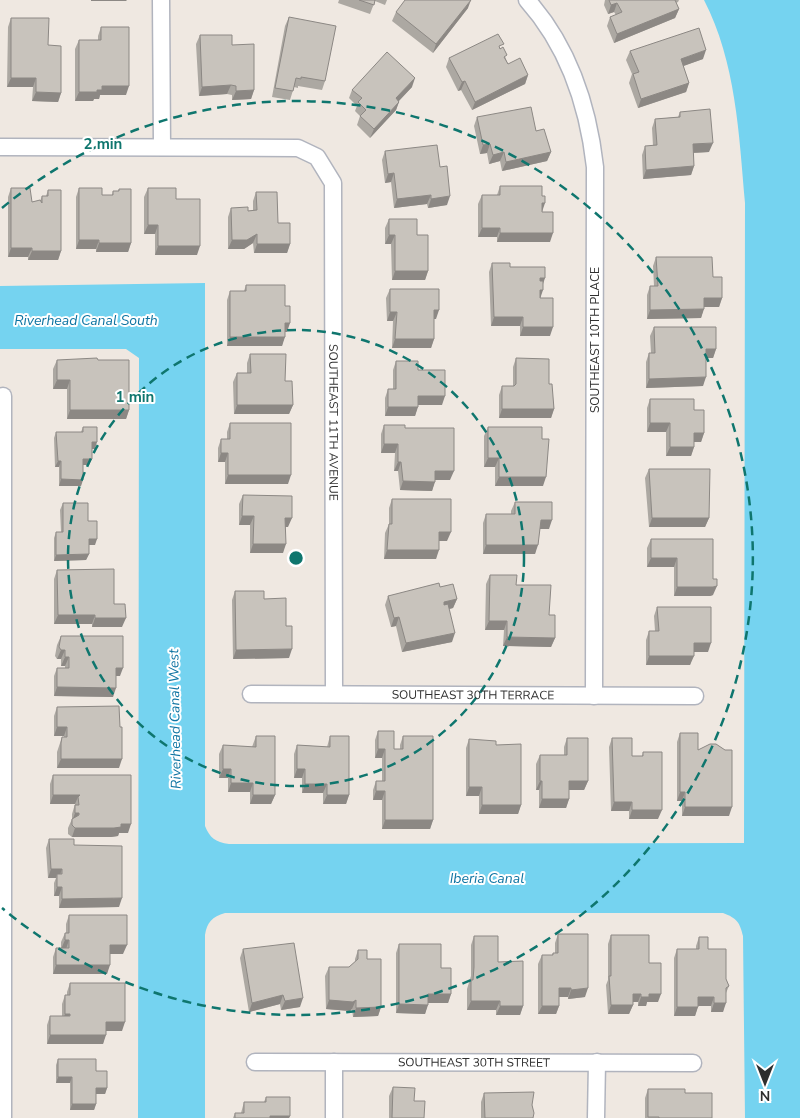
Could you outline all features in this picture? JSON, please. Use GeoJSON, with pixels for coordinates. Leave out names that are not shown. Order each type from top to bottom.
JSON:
{"type":"FeatureCollection","features":[{"type":"Feature","properties":{"kind":"street"},"geometry":{"type":"LineString","coordinates":[[0,147],[162,146],[161,0]]}},
{"type":"Feature","properties":{"kind":"street","name":"SOUTHEAST 10TH PLACE"},"geometry":{"type":"LineString","coordinates":[[527,0],[559,45],[579,89],[590,132],[595,167],[594,696]]}},
{"type":"Feature","properties":{"kind":"street","name":"SOUTHEAST 11TH AVENUE"},"geometry":{"type":"LineString","coordinates":[[162,146],[298,148],[318,157],[333,183],[334,693]]}},
{"type":"Feature","properties":{"kind":"street"},"geometry":{"type":"LineString","coordinates":[[3,396],[3,1118]]}},
{"type":"Feature","properties":{"kind":"street","name":"SOUTHEAST 30TH TERRACE"},"geometry":{"type":"LineString","coordinates":[[251,694],[695,696]]}},
{"type":"Feature","properties":{"kind":"street","name":"SOUTHEAST 30TH STREET"},"geometry":{"type":"LineString","coordinates":[[255,1062],[693,1062]]}},
{"type":"Feature","properties":{"kind":"street"},"geometry":{"type":"LineString","coordinates":[[334,1062],[334,1118]]}},
{"type":"Feature","properties":{"kind":"street"},"geometry":{"type":"LineString","coordinates":[[596,1118],[597,1062]]}},
{"type":"Feature","properties":{"kind":"water"},"geometry":{"type":"Polygon","coordinates":[[[704,0],[800,0],[800,1118],[745,1118],[743,936],[737,921],[723,913],[225,913],[211,921],[205,935],[205,1118],[138,1118],[139,358],[126,349],[0,349],[0,286],[205,283],[205,826],[214,839],[229,844],[744,843],[745,203],[738,125],[729,73],[715,24],[704,0]]]}},
{"type":"Feature","properties":{"kind":"building"},"geometry":{"type":"Polygon","coordinates":[[[359,0],[375,0],[374,5],[359,0]]]}},
{"type":"Feature","properties":{"kind":"building"},"geometry":{"type":"Polygon","coordinates":[[[405,0],[471,0],[436,44],[396,12],[405,0]]]}},
{"type":"Feature","properties":{"kind":"building"},"geometry":{"type":"Polygon","coordinates":[[[609,0],[675,0],[679,9],[617,34],[610,17],[622,12],[617,3],[611,5],[609,0]]]}},
{"type":"Feature","properties":{"kind":"building"},"geometry":{"type":"Polygon","coordinates":[[[289,17],[336,26],[325,81],[301,77],[301,79],[296,78],[293,91],[275,88],[289,17]]]}},
{"type":"Feature","properties":{"kind":"building"},"geometry":{"type":"Polygon","coordinates":[[[11,18],[49,18],[48,45],[61,46],[61,93],[36,92],[36,78],[11,78],[11,18]]]}},
{"type":"Feature","properties":{"kind":"building"},"geometry":{"type":"Polygon","coordinates":[[[101,27],[129,27],[129,86],[102,86],[102,90],[97,90],[97,92],[79,92],[79,40],[101,40],[101,27]]]}},
{"type":"Feature","properties":{"kind":"building"},"geometry":{"type":"Polygon","coordinates":[[[699,28],[706,50],[681,59],[689,83],[641,99],[633,74],[639,72],[630,51],[699,28]]]}},
{"type":"Feature","properties":{"kind":"building"},"geometry":{"type":"Polygon","coordinates":[[[498,34],[504,44],[499,46],[500,49],[503,47],[507,55],[504,57],[508,64],[520,58],[528,75],[475,102],[465,81],[462,82],[449,58],[498,34]]]}},
{"type":"Feature","properties":{"kind":"building"},"geometry":{"type":"Polygon","coordinates":[[[200,35],[232,35],[232,45],[254,44],[254,90],[236,91],[236,86],[231,85],[202,87],[200,35]]]}},
{"type":"Feature","properties":{"kind":"building"},"geometry":{"type":"Polygon","coordinates":[[[387,52],[415,78],[396,98],[399,102],[374,129],[360,116],[366,110],[358,102],[362,98],[352,90],[387,52]]]}},
{"type":"Feature","properties":{"kind":"building"},"geometry":{"type":"Polygon","coordinates":[[[531,107],[536,131],[544,129],[551,152],[506,162],[504,152],[493,155],[490,144],[483,145],[477,117],[531,107]]]}},
{"type":"Feature","properties":{"kind":"building"},"geometry":{"type":"Polygon","coordinates":[[[710,109],[713,143],[693,144],[694,166],[646,170],[645,146],[657,145],[655,119],[680,117],[680,112],[710,109]]]}},
{"type":"Feature","properties":{"kind":"building"},"geometry":{"type":"Polygon","coordinates":[[[437,145],[440,167],[447,166],[450,196],[431,199],[431,195],[397,199],[394,173],[388,174],[385,151],[437,145]]]}},
{"type":"Feature","properties":{"kind":"building"},"geometry":{"type":"Polygon","coordinates":[[[500,186],[542,186],[542,196],[545,196],[545,203],[542,203],[542,212],[553,212],[553,233],[500,233],[500,228],[482,228],[482,195],[500,195],[500,186]]]}},
{"type":"Feature","properties":{"kind":"building"},"geometry":{"type":"Polygon","coordinates":[[[11,188],[30,188],[32,202],[40,200],[42,203],[42,196],[48,196],[48,190],[61,190],[61,251],[32,251],[32,248],[11,248],[11,188]]]}},
{"type":"Feature","properties":{"kind":"building"},"geometry":{"type":"Polygon","coordinates":[[[79,188],[102,188],[102,195],[113,195],[113,191],[119,191],[119,189],[131,189],[131,243],[99,243],[99,240],[79,240],[79,188]]]}},
{"type":"Feature","properties":{"kind":"building"},"geometry":{"type":"Polygon","coordinates":[[[148,188],[176,188],[176,199],[200,199],[200,246],[158,246],[158,225],[148,225],[148,188]]]}},
{"type":"Feature","properties":{"kind":"building"},"geometry":{"type":"Polygon","coordinates":[[[256,192],[277,192],[278,223],[290,223],[290,244],[257,244],[257,234],[247,240],[232,240],[231,208],[248,207],[248,211],[257,210],[256,192]]]}},
{"type":"Feature","properties":{"kind":"building"},"geometry":{"type":"Polygon","coordinates":[[[389,219],[417,219],[417,235],[428,235],[428,271],[395,271],[395,235],[389,235],[389,219]]]}},
{"type":"Feature","properties":{"kind":"building"},"geometry":{"type":"Polygon","coordinates":[[[656,257],[712,257],[713,277],[722,277],[722,298],[704,298],[704,309],[650,310],[650,286],[658,286],[656,257]]]}},
{"type":"Feature","properties":{"kind":"building"},"geometry":{"type":"Polygon","coordinates":[[[492,263],[510,263],[510,267],[545,267],[545,278],[540,278],[540,281],[543,281],[543,290],[540,290],[540,298],[553,298],[553,327],[523,327],[523,317],[494,317],[492,263]]]}},
{"type":"Feature","properties":{"kind":"building"},"geometry":{"type":"Polygon","coordinates":[[[246,285],[285,285],[285,306],[290,306],[290,323],[285,323],[285,337],[230,337],[230,291],[246,291],[246,285]]]}},
{"type":"Feature","properties":{"kind":"building"},"geometry":{"type":"Polygon","coordinates":[[[390,289],[439,289],[439,310],[434,310],[434,339],[395,339],[397,312],[390,312],[390,289]]]}},
{"type":"Feature","properties":{"kind":"building"},"geometry":{"type":"Polygon","coordinates":[[[654,327],[716,327],[716,349],[706,349],[706,377],[649,379],[649,353],[655,353],[654,327]]]}},
{"type":"Feature","properties":{"kind":"building"},"geometry":{"type":"Polygon","coordinates":[[[250,354],[286,354],[285,381],[292,381],[293,405],[237,405],[237,373],[251,373],[250,354]]]}},
{"type":"Feature","properties":{"kind":"building"},"geometry":{"type":"Polygon","coordinates":[[[97,358],[98,360],[129,360],[129,410],[70,410],[70,380],[57,380],[57,360],[97,358]]]}},
{"type":"Feature","properties":{"kind":"building"},"geometry":{"type":"Polygon","coordinates":[[[516,358],[549,359],[549,384],[552,384],[554,409],[502,409],[502,386],[514,386],[516,384],[516,358]]]}},
{"type":"Feature","properties":{"kind":"building"},"geometry":{"type":"Polygon","coordinates":[[[396,361],[418,361],[418,370],[445,370],[445,396],[418,396],[418,407],[388,407],[388,389],[396,389],[396,361]]]}},
{"type":"Feature","properties":{"kind":"building"},"geometry":{"type":"Polygon","coordinates":[[[650,399],[694,399],[694,410],[704,410],[704,433],[694,433],[694,447],[670,447],[670,423],[650,423],[650,399]]]}},
{"type":"Feature","properties":{"kind":"building"},"geometry":{"type":"Polygon","coordinates":[[[230,423],[291,423],[291,475],[228,475],[228,453],[221,453],[221,439],[230,439],[230,423]]]}},
{"type":"Feature","properties":{"kind":"building"},"geometry":{"type":"Polygon","coordinates":[[[384,425],[405,425],[405,428],[454,428],[454,471],[435,471],[435,482],[403,481],[401,462],[398,462],[398,444],[384,444],[384,425]]]}},
{"type":"Feature","properties":{"kind":"building"},"geometry":{"type":"Polygon","coordinates":[[[83,427],[97,427],[97,442],[92,442],[92,459],[83,459],[83,480],[61,479],[61,461],[58,461],[56,432],[83,432],[83,427]]]}},
{"type":"Feature","properties":{"kind":"building"},"geometry":{"type":"Polygon","coordinates":[[[488,427],[542,427],[542,439],[549,439],[546,477],[499,477],[499,458],[488,458],[488,427]]]}},
{"type":"Feature","properties":{"kind":"building"},"geometry":{"type":"Polygon","coordinates":[[[649,469],[710,469],[709,518],[652,518],[649,469]]]}},
{"type":"Feature","properties":{"kind":"building"},"geometry":{"type":"Polygon","coordinates":[[[243,495],[292,496],[292,518],[285,518],[286,544],[253,544],[254,516],[242,516],[243,495]]]}},
{"type":"Feature","properties":{"kind":"building"},"geometry":{"type":"Polygon","coordinates":[[[392,499],[451,499],[451,532],[439,532],[439,550],[387,550],[389,524],[392,524],[392,499]]]}},
{"type":"Feature","properties":{"kind":"building"},"geometry":{"type":"Polygon","coordinates":[[[515,502],[552,502],[552,520],[541,520],[538,545],[486,545],[486,514],[515,514],[515,502]]]}},
{"type":"Feature","properties":{"kind":"building"},"geometry":{"type":"Polygon","coordinates":[[[63,503],[88,503],[88,521],[97,521],[97,539],[89,539],[89,554],[56,555],[56,532],[63,532],[63,503]]]}},
{"type":"Feature","properties":{"kind":"building"},"geometry":{"type":"Polygon","coordinates":[[[651,539],[713,539],[713,579],[717,579],[717,586],[677,587],[677,558],[651,558],[651,539]]]}},
{"type":"Feature","properties":{"kind":"building"},"geometry":{"type":"Polygon","coordinates":[[[114,569],[114,604],[125,604],[126,618],[95,618],[95,615],[58,615],[57,570],[114,569]]]}},
{"type":"Feature","properties":{"kind":"building"},"geometry":{"type":"Polygon","coordinates":[[[490,575],[517,575],[516,585],[551,585],[549,615],[555,615],[555,638],[507,637],[507,621],[489,621],[490,575]]]}},
{"type":"Feature","properties":{"kind":"building"},"geometry":{"type":"Polygon","coordinates":[[[439,583],[440,587],[453,584],[457,599],[444,602],[444,605],[448,604],[455,633],[406,643],[399,617],[394,618],[388,596],[439,583]]]}},
{"type":"Feature","properties":{"kind":"building"},"geometry":{"type":"Polygon","coordinates":[[[235,591],[264,591],[264,599],[286,598],[286,626],[292,626],[292,649],[236,650],[235,591]]]}},
{"type":"Feature","properties":{"kind":"building"},"geometry":{"type":"Polygon","coordinates":[[[657,607],[711,607],[711,643],[694,643],[694,656],[649,656],[649,631],[659,631],[657,607]]]}},
{"type":"Feature","properties":{"kind":"building"},"geometry":{"type":"Polygon","coordinates":[[[61,636],[123,636],[123,668],[116,668],[116,688],[57,687],[57,668],[69,668],[69,657],[65,657],[65,650],[61,650],[59,647],[61,636]]]}},
{"type":"Feature","properties":{"kind":"building"},"geometry":{"type":"Polygon","coordinates":[[[119,706],[120,727],[122,727],[122,759],[61,759],[62,737],[67,737],[67,727],[57,727],[57,707],[119,706]]]}},
{"type":"Feature","properties":{"kind":"building"},"geometry":{"type":"Polygon","coordinates":[[[378,731],[394,731],[394,749],[403,749],[403,736],[433,736],[433,820],[385,820],[385,791],[376,791],[376,781],[385,781],[385,749],[378,749],[378,731]]]}},
{"type":"Feature","properties":{"kind":"building"},"geometry":{"type":"Polygon","coordinates":[[[680,733],[698,733],[698,750],[710,744],[716,744],[725,750],[732,750],[732,807],[685,807],[685,792],[680,792],[680,733]]]}},
{"type":"Feature","properties":{"kind":"building"},"geometry":{"type":"Polygon","coordinates":[[[256,736],[275,736],[275,795],[253,795],[253,783],[231,783],[231,769],[223,769],[223,745],[256,747],[256,736]]]}},
{"type":"Feature","properties":{"kind":"building"},"geometry":{"type":"Polygon","coordinates":[[[330,736],[349,736],[349,795],[327,795],[327,784],[305,784],[305,769],[297,769],[297,745],[330,747],[330,736]]]}},
{"type":"Feature","properties":{"kind":"building"},"geometry":{"type":"Polygon","coordinates":[[[567,738],[588,738],[588,781],[569,781],[569,799],[542,799],[540,755],[567,755],[567,738]]]}},
{"type":"Feature","properties":{"kind":"building"},"geometry":{"type":"Polygon","coordinates":[[[612,738],[632,738],[632,756],[643,756],[643,752],[662,752],[662,810],[632,810],[632,802],[614,802],[612,738]]]}},
{"type":"Feature","properties":{"kind":"building"},"geometry":{"type":"Polygon","coordinates":[[[469,739],[496,741],[496,745],[521,744],[521,805],[482,805],[482,787],[469,787],[469,739]]]}},
{"type":"Feature","properties":{"kind":"building"},"geometry":{"type":"Polygon","coordinates":[[[53,775],[131,775],[131,824],[121,824],[121,827],[114,828],[75,828],[72,825],[72,819],[79,815],[79,813],[75,813],[75,805],[79,805],[78,797],[80,795],[53,795],[53,775]]]}},
{"type":"Feature","properties":{"kind":"building"},"geometry":{"type":"Polygon","coordinates":[[[49,839],[74,839],[74,845],[122,846],[122,898],[62,899],[62,887],[57,887],[57,874],[62,874],[62,869],[51,869],[49,839]]]}},
{"type":"Feature","properties":{"kind":"building"},"geometry":{"type":"Polygon","coordinates":[[[69,915],[127,915],[127,945],[110,945],[110,965],[56,965],[56,948],[69,948],[69,940],[65,940],[65,933],[69,933],[69,915]]]}},
{"type":"Feature","properties":{"kind":"building"},"geometry":{"type":"Polygon","coordinates":[[[558,934],[588,934],[588,988],[571,990],[571,988],[559,988],[559,1006],[542,1006],[542,955],[558,953],[558,934]]]}},
{"type":"Feature","properties":{"kind":"building"},"geometry":{"type":"Polygon","coordinates":[[[611,935],[649,935],[649,963],[661,963],[661,994],[649,994],[649,997],[641,997],[641,994],[633,994],[633,1005],[611,1005],[609,976],[611,976],[611,935]]]}},
{"type":"Feature","properties":{"kind":"building"},"geometry":{"type":"Polygon","coordinates":[[[474,936],[498,936],[498,962],[523,961],[523,1006],[500,1006],[500,1001],[471,1001],[474,936]]]}},
{"type":"Feature","properties":{"kind":"building"},"geometry":{"type":"Polygon","coordinates":[[[699,937],[708,937],[708,949],[726,949],[726,979],[729,986],[726,988],[726,1003],[714,1003],[714,997],[698,997],[698,1007],[677,1007],[677,949],[699,949],[699,937]]]}},
{"type":"Feature","properties":{"kind":"building"},"geometry":{"type":"Polygon","coordinates":[[[294,943],[303,998],[285,1001],[283,995],[252,1003],[243,949],[294,943]]]}},
{"type":"Feature","properties":{"kind":"building"},"geometry":{"type":"Polygon","coordinates":[[[399,944],[441,944],[441,968],[451,968],[451,994],[428,994],[428,1005],[399,1004],[399,944]]]}},
{"type":"Feature","properties":{"kind":"building"},"geometry":{"type":"Polygon","coordinates":[[[358,950],[367,950],[367,959],[381,959],[381,1007],[356,1008],[356,1000],[353,1002],[329,1000],[329,967],[349,967],[358,959],[358,950]]]}},
{"type":"Feature","properties":{"kind":"building"},"geometry":{"type":"Polygon","coordinates":[[[70,983],[125,983],[125,1022],[106,1022],[106,1035],[50,1035],[50,1016],[70,1016],[70,1014],[65,1014],[65,995],[70,995],[70,983]]]}},
{"type":"Feature","properties":{"kind":"building"},"geometry":{"type":"Polygon","coordinates":[[[58,1059],[96,1059],[96,1071],[107,1071],[107,1088],[96,1088],[96,1104],[72,1104],[72,1077],[58,1077],[58,1059]]]}},
{"type":"Feature","properties":{"kind":"building"},"geometry":{"type":"Polygon","coordinates":[[[393,1087],[415,1088],[414,1101],[425,1101],[424,1118],[392,1118],[393,1087]]]}},
{"type":"Feature","properties":{"kind":"building"},"geometry":{"type":"Polygon","coordinates":[[[648,1089],[685,1089],[685,1093],[712,1093],[712,1118],[648,1117],[648,1089]]]}},
{"type":"Feature","properties":{"kind":"building"},"geometry":{"type":"Polygon","coordinates":[[[534,1092],[533,1118],[485,1118],[484,1093],[534,1092]]]}},
{"type":"Feature","properties":{"kind":"building"},"geometry":{"type":"Polygon","coordinates":[[[266,1097],[290,1097],[290,1116],[235,1118],[235,1113],[244,1113],[244,1102],[266,1102],[266,1097]]]}},
{"type":"Feature","properties":{"kind":"water label","name":"Riverhead Canal South"},"geometry":{"type":"Point","coordinates":[86,320]}},
{"type":"Feature","properties":{"kind":"water label","name":"Riverhead Canal West"},"geometry":{"type":"Point","coordinates":[175,719]}},
{"type":"Feature","properties":{"kind":"water label","name":"Iberia Canal"},"geometry":{"type":"Point","coordinates":[487,878]}}]}
